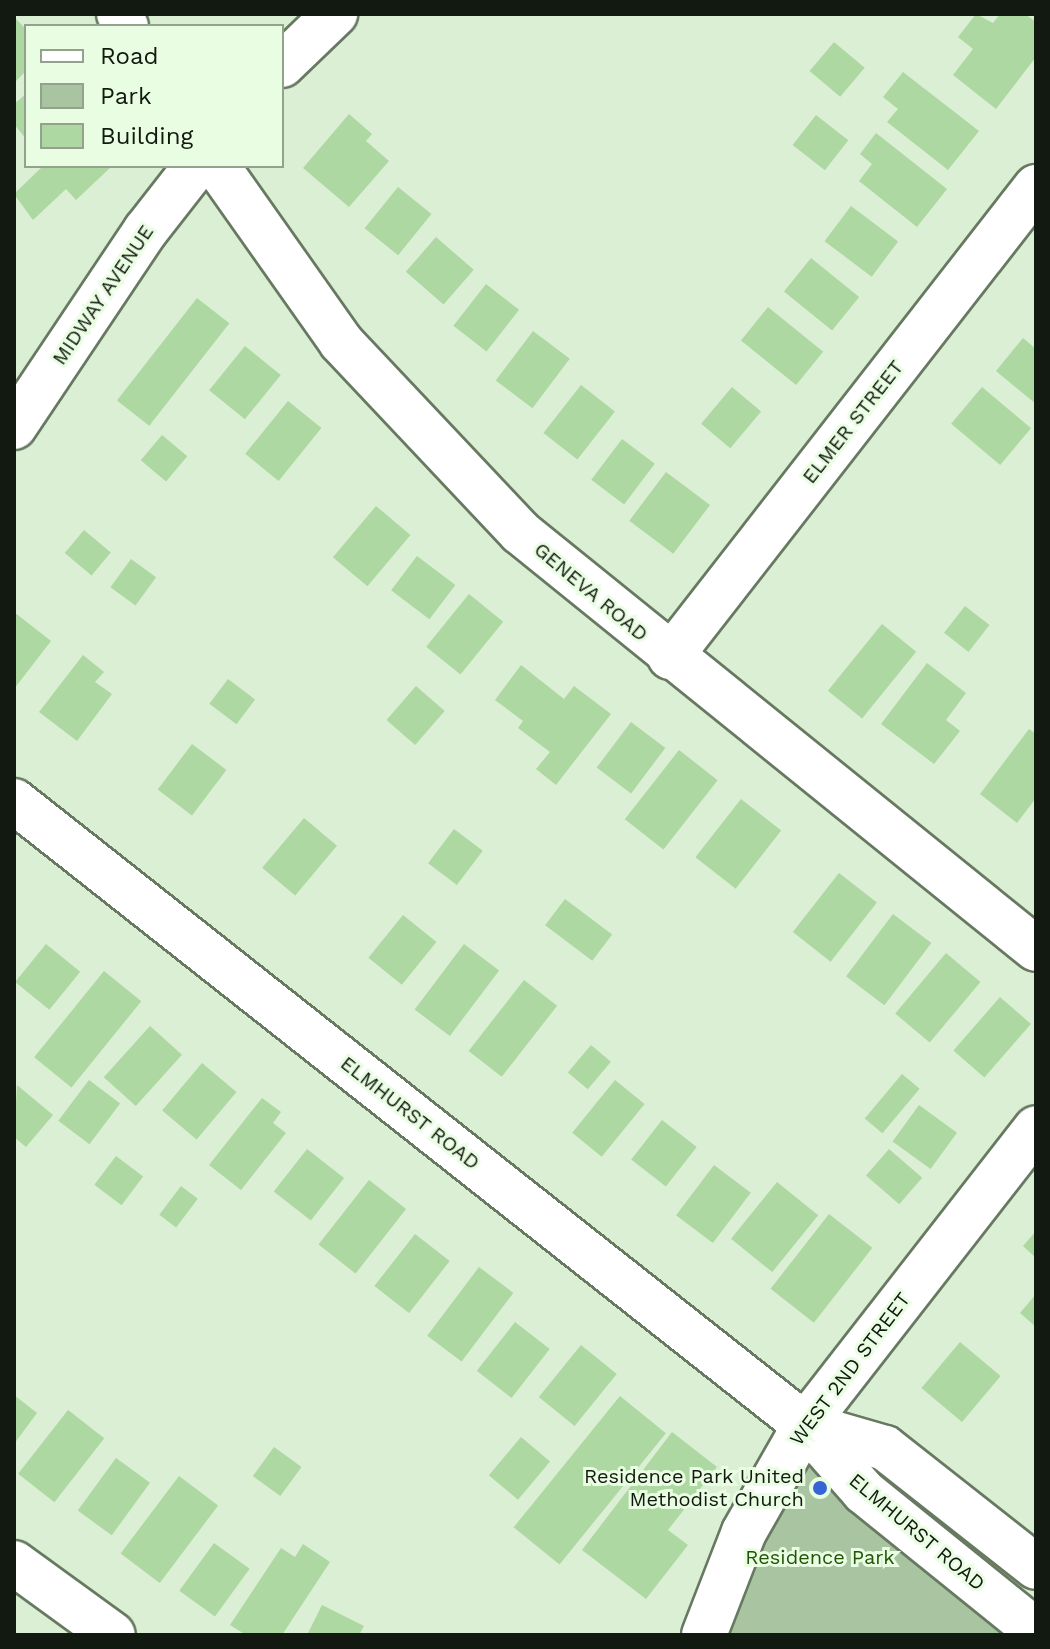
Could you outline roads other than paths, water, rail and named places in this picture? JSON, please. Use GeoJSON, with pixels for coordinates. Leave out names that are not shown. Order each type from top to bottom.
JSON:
{"type":"FeatureCollection","features":[{"type":"Feature","properties":{"kind":"street"},"geometry":{"type":"LineString","coordinates":[[284,63],[335,14]]}},
{"type":"Feature","properties":{"kind":"street","name":"MIDWAY AVENUE"},"geometry":{"type":"LineString","coordinates":[[14,427],[138,242],[194,168]]}},
{"type":"Feature","properties":{"kind":"street","name":"GENEVA ROAD"},"geometry":{"type":"LineString","coordinates":[[218,168],[341,342],[398,408],[520,532],[670,657],[1036,949]]}},
{"type":"Feature","properties":{"kind":"street","name":"ELMER STREET"},"geometry":{"type":"LineString","coordinates":[[670,657],[1036,187]]}},
{"type":"Feature","properties":{"kind":"street","name":"ELMHURST ROAD"},"geometry":{"type":"LineString","coordinates":[[14,801],[805,1425],[864,1492],[1036,1631]]}},
{"type":"Feature","properties":{"kind":"street","name":"WEST 2ND STREET"},"geometry":{"type":"LineString","coordinates":[[704,1635],[744,1532],[805,1425],[1036,1128]]}},
{"type":"Feature","properties":{"kind":"street","name":"ELMHURST ROAD"},"geometry":{"type":"LineString","coordinates":[[805,1425],[885,1448],[1036,1567]]}},
{"type":"Feature","properties":{"kind":"street"},"geometry":{"type":"LineString","coordinates":[[14,1563],[113,1635]]}},
{"type":"Feature","properties":{"kind":"place","name":"Residence Park United Methodist Church"},"geometry":{"type":"Point","coordinates":[820,1488]}},
{"type":"Feature","properties":{"kind":"park label","name":"Residence Park"},"geometry":{"type":"Point","coordinates":[820,1557]}}]}
